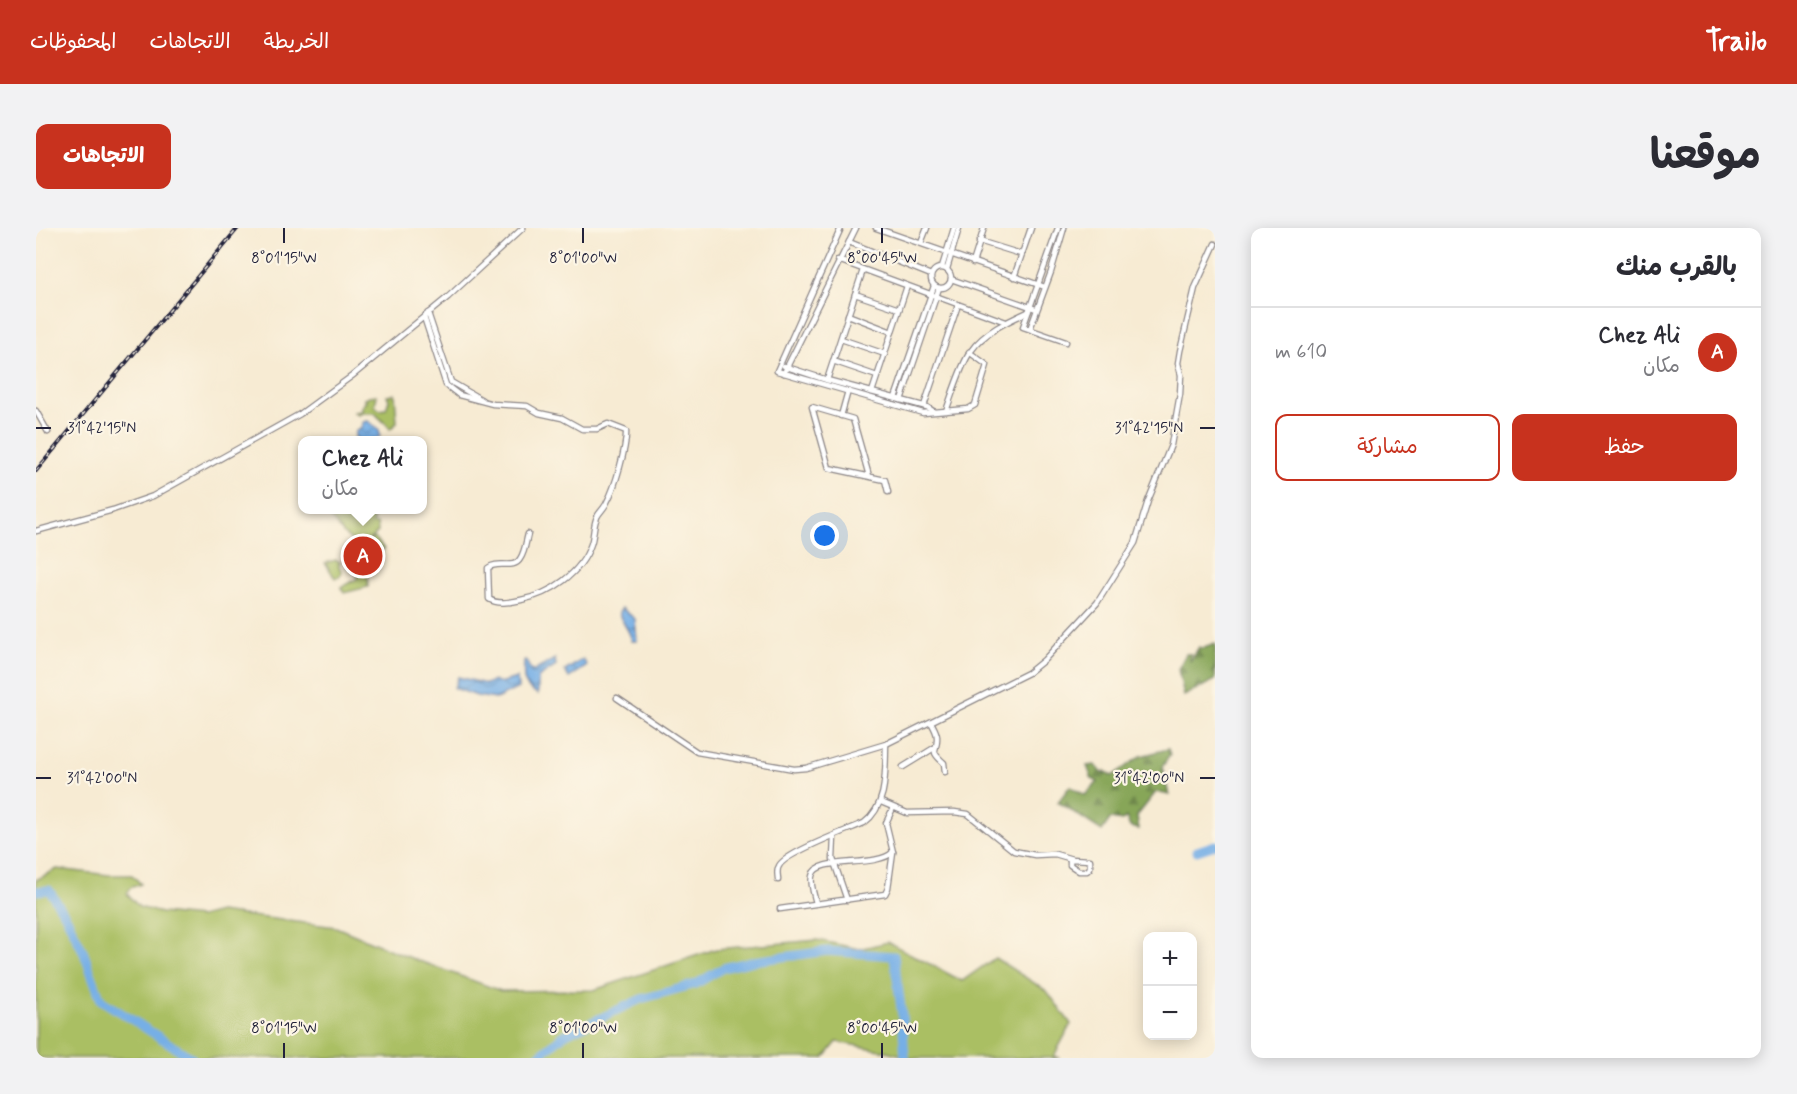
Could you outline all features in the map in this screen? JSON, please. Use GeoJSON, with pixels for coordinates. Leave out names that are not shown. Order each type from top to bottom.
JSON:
{"type":"FeatureCollection","features":[{"type":"Feature","properties":{"kind":"street"},"geometry":{"type":"LineString","coordinates":[[36,531],[114,510],[157,494],[307,409],[352,376],[426,315],[523,228]]}},
{"type":"Feature","properties":{"kind":"street"},"geometry":{"type":"LineString","coordinates":[[841,228],[777,371],[849,389],[923,413],[968,410],[975,405],[987,365],[969,352]]}},
{"type":"Feature","properties":{"kind":"street"},"geometry":{"type":"LineString","coordinates":[[784,373],[856,228]]}},
{"type":"Feature","properties":{"kind":"street"},"geometry":{"type":"LineString","coordinates":[[876,228],[1045,287]]}},
{"type":"Feature","properties":{"kind":"street"},"geometry":{"type":"LineString","coordinates":[[921,243],[927,228]]}},
{"type":"Feature","properties":{"kind":"street"},"geometry":{"type":"LineString","coordinates":[[944,268],[954,228]]}},
{"type":"Feature","properties":{"kind":"street"},"geometry":{"type":"LineString","coordinates":[[948,253],[959,228]]}},
{"type":"Feature","properties":{"kind":"street"},"geometry":{"type":"LineString","coordinates":[[973,262],[984,228]]}},
{"type":"Feature","properties":{"kind":"street"},"geometry":{"type":"LineString","coordinates":[[1014,277],[1031,228]]}},
{"type":"Feature","properties":{"kind":"street"},"geometry":{"type":"LineString","coordinates":[[1058,228],[1023,327],[1066,342]]}},
{"type":"Feature","properties":{"kind":"street"},"geometry":{"type":"LineString","coordinates":[[1030,329],[1064,228]]}},
{"type":"Feature","properties":{"kind":"street"},"geometry":{"type":"LineString","coordinates":[[979,241],[1021,254]]}},
{"type":"Feature","properties":{"kind":"street"},"geometry":{"type":"LineString","coordinates":[[835,242],[846,248]]}},
{"type":"Feature","properties":{"kind":"street"},"geometry":{"type":"LineString","coordinates":[[849,242],[931,274]]}},
{"type":"Feature","properties":{"kind":"street"},"geometry":{"type":"LineString","coordinates":[[617,698],[697,752],[786,769],[806,768],[886,744],[1016,680],[1044,660],[1097,603],[1135,543],[1148,501],[1171,445],[1181,375],[1178,363],[1180,351],[1196,288],[1215,244]]}},
{"type":"Feature","properties":{"kind":"street"},"geometry":{"type":"LineString","coordinates":[[826,262],[863,270],[1006,322]]}},
{"type":"Feature","properties":{"kind":"street"},"geometry":{"type":"LineString","coordinates":[[944,268],[950,273],[951,279],[948,285],[937,287],[930,279],[931,274],[935,269],[944,268]]}},
{"type":"Feature","properties":{"kind":"street"},"geometry":{"type":"LineString","coordinates":[[827,380],[863,270]]}},
{"type":"Feature","properties":{"kind":"street"},"geometry":{"type":"LineString","coordinates":[[951,279],[1029,309],[1036,309]]}},
{"type":"Feature","properties":{"kind":"street"},"geometry":{"type":"LineString","coordinates":[[817,282],[825,288]]}},
{"type":"Feature","properties":{"kind":"street"},"geometry":{"type":"LineString","coordinates":[[872,392],[907,286]]}},
{"type":"Feature","properties":{"kind":"street"},"geometry":{"type":"LineString","coordinates":[[898,399],[937,287]]}},
{"type":"Feature","properties":{"kind":"street"},"geometry":{"type":"LineString","coordinates":[[855,294],[899,309]]}},
{"type":"Feature","properties":{"kind":"street"},"geometry":{"type":"LineString","coordinates":[[807,304],[815,308]]}},
{"type":"Feature","properties":{"kind":"street"},"geometry":{"type":"LineString","coordinates":[[924,406],[958,305]]}},
{"type":"Feature","properties":{"kind":"street"},"geometry":{"type":"LineString","coordinates":[[946,411],[969,352],[982,338],[1029,309]]}},
{"type":"Feature","properties":{"kind":"street"},"geometry":{"type":"LineString","coordinates":[[426,315],[449,380],[465,395],[484,402],[527,406],[539,413],[562,418],[582,429],[597,429],[608,423],[626,431],[614,488],[606,506],[597,517],[590,547],[573,572],[560,583],[532,597],[514,601],[492,601],[488,593],[489,567],[494,564],[516,563],[522,556],[528,534]]}},
{"type":"Feature","properties":{"kind":"street"},"geometry":{"type":"LineString","coordinates":[[848,315],[892,332]]}},
{"type":"Feature","properties":{"kind":"street"},"geometry":{"type":"LineString","coordinates":[[798,324],[806,327]]}},
{"type":"Feature","properties":{"kind":"street"},"geometry":{"type":"LineString","coordinates":[[841,339],[885,354]]}},
{"type":"Feature","properties":{"kind":"street"},"geometry":{"type":"LineString","coordinates":[[833,361],[877,376]]}},
{"type":"Feature","properties":{"kind":"street"},"geometry":{"type":"LineString","coordinates":[[780,364],[849,389],[872,392],[924,406],[933,411]]}},
{"type":"Feature","properties":{"kind":"street"},"geometry":{"type":"LineString","coordinates":[[841,416],[849,389]]}},
{"type":"Feature","properties":{"kind":"street"},"geometry":{"type":"LineString","coordinates":[[869,476],[853,419],[812,407],[829,468],[885,480],[888,492]]}},
{"type":"Feature","properties":{"kind":"street"},"geometry":{"type":"LineString","coordinates":[[36,411],[48,432]]}},
{"type":"Feature","properties":{"kind":"street"},"geometry":{"type":"LineString","coordinates":[[931,722],[937,736],[934,748],[936,755],[944,762],[945,772]]}},
{"type":"Feature","properties":{"kind":"street"},"geometry":{"type":"LineString","coordinates":[[778,880],[777,869],[781,862],[795,852],[867,821],[881,802],[886,744]]}},
{"type":"Feature","properties":{"kind":"street"},"geometry":{"type":"LineString","coordinates":[[903,767],[934,748]]}},
{"type":"Feature","properties":{"kind":"street"},"geometry":{"type":"LineString","coordinates":[[881,802],[907,813],[962,813],[979,822],[1012,851],[1035,855],[1055,854],[1070,859],[1090,860],[1090,868],[1087,871],[1079,871],[1070,865],[1070,859]]}},
{"type":"Feature","properties":{"kind":"street"},"geometry":{"type":"LineString","coordinates":[[780,909],[885,894],[888,888],[893,852],[886,825],[893,808]]}},
{"type":"Feature","properties":{"kind":"street"},"geometry":{"type":"LineString","coordinates":[[834,837],[834,863],[848,900]]}},
{"type":"Feature","properties":{"kind":"street"},"geometry":{"type":"LineString","coordinates":[[816,903],[812,873],[824,865],[873,862],[893,852]]}},
{"type":"Feature","properties":{"kind":"green space"},"geometry":{"type":"Polygon","coordinates":[[[395,394],[397,423],[390,429],[375,413],[358,415],[354,412],[362,411],[362,406],[366,401],[364,399],[377,395],[375,406],[380,410],[386,409],[389,400],[387,395],[395,394]]]}},
{"type":"Feature","properties":{"kind":"green space"},"geometry":{"type":"Polygon","coordinates":[[[327,514],[370,514],[373,524],[377,524],[378,532],[360,547],[344,534],[327,514]]]}},
{"type":"Feature","properties":{"kind":"green space"},"geometry":{"type":"Polygon","coordinates":[[[374,537],[384,549],[372,558],[363,547],[374,537]]]}},
{"type":"Feature","properties":{"kind":"green space"},"geometry":{"type":"Polygon","coordinates":[[[360,555],[368,571],[368,587],[344,593],[341,588],[358,578],[353,566],[360,555]]]}},
{"type":"Feature","properties":{"kind":"green space"},"geometry":{"type":"Polygon","coordinates":[[[336,560],[340,562],[342,573],[335,578],[325,563],[336,560]]]}},
{"type":"Feature","properties":{"kind":"green space"},"geometry":{"type":"Polygon","coordinates":[[[1215,644],[1215,680],[1184,696],[1178,669],[1186,654],[1191,654],[1190,662],[1199,647],[1201,649],[1215,644]]]}},
{"type":"Feature","properties":{"kind":"green space"},"geometry":{"type":"Polygon","coordinates":[[[1168,749],[1170,755],[1162,767],[1169,795],[1156,792],[1137,816],[1139,829],[1130,827],[1126,817],[1122,821],[1110,819],[1102,831],[1058,802],[1070,786],[1085,795],[1098,782],[1092,779],[1087,766],[1095,765],[1105,775],[1105,771],[1112,776],[1141,756],[1168,749]]]}},
{"type":"Feature","properties":{"kind":"green space"},"geometry":{"type":"Polygon","coordinates":[[[57,869],[109,875],[132,875],[141,884],[130,888],[127,894],[139,907],[161,913],[200,917],[219,912],[336,927],[403,955],[501,991],[594,990],[716,949],[817,940],[859,949],[888,942],[962,981],[995,958],[1047,991],[1071,1024],[1054,1056],[1060,1058],[912,1058],[837,1042],[824,1058],[36,1058],[36,880],[57,869]]]}},
{"type":"Feature","properties":{"kind":"water"},"geometry":{"type":"Polygon","coordinates":[[[368,421],[379,430],[380,436],[355,436],[355,432],[361,428],[363,422],[368,421]]]}},
{"type":"Feature","properties":{"kind":"water"},"geometry":{"type":"Polygon","coordinates":[[[622,608],[635,619],[637,641],[632,641],[620,616],[622,608]]]}},
{"type":"Feature","properties":{"kind":"water"},"geometry":{"type":"Polygon","coordinates":[[[555,659],[556,666],[538,678],[538,694],[526,685],[524,661],[532,672],[555,659]]]}},
{"type":"Feature","properties":{"kind":"water"},"geometry":{"type":"Polygon","coordinates":[[[583,659],[587,666],[569,678],[565,671],[583,659]]]}},
{"type":"Feature","properties":{"kind":"water"},"geometry":{"type":"Polygon","coordinates":[[[458,677],[486,684],[517,678],[518,688],[496,699],[477,696],[454,688],[458,677]]]}},
{"type":"Feature","properties":{"kind":"waterway"},"geometry":{"type":"LineString","coordinates":[[1197,851],[1215,845]]}},
{"type":"Feature","properties":{"kind":"waterway"},"geometry":{"type":"LineString","coordinates":[[36,891],[49,890],[67,918],[83,951],[101,1000],[192,1058]]}},
{"type":"Feature","properties":{"kind":"waterway"},"geometry":{"type":"LineString","coordinates":[[536,1058],[564,1035],[641,999],[696,984],[723,968],[753,961],[827,951],[894,956],[905,1058]]}},
{"type":"Feature","properties":{"kind":"railway"},"geometry":{"type":"LineString","coordinates":[[36,471],[238,228]]}},
{"type":"Feature","properties":{"kind":"place","name":"Chez Ali"},"geometry":{"type":"Point","coordinates":[363,556]}}]}
